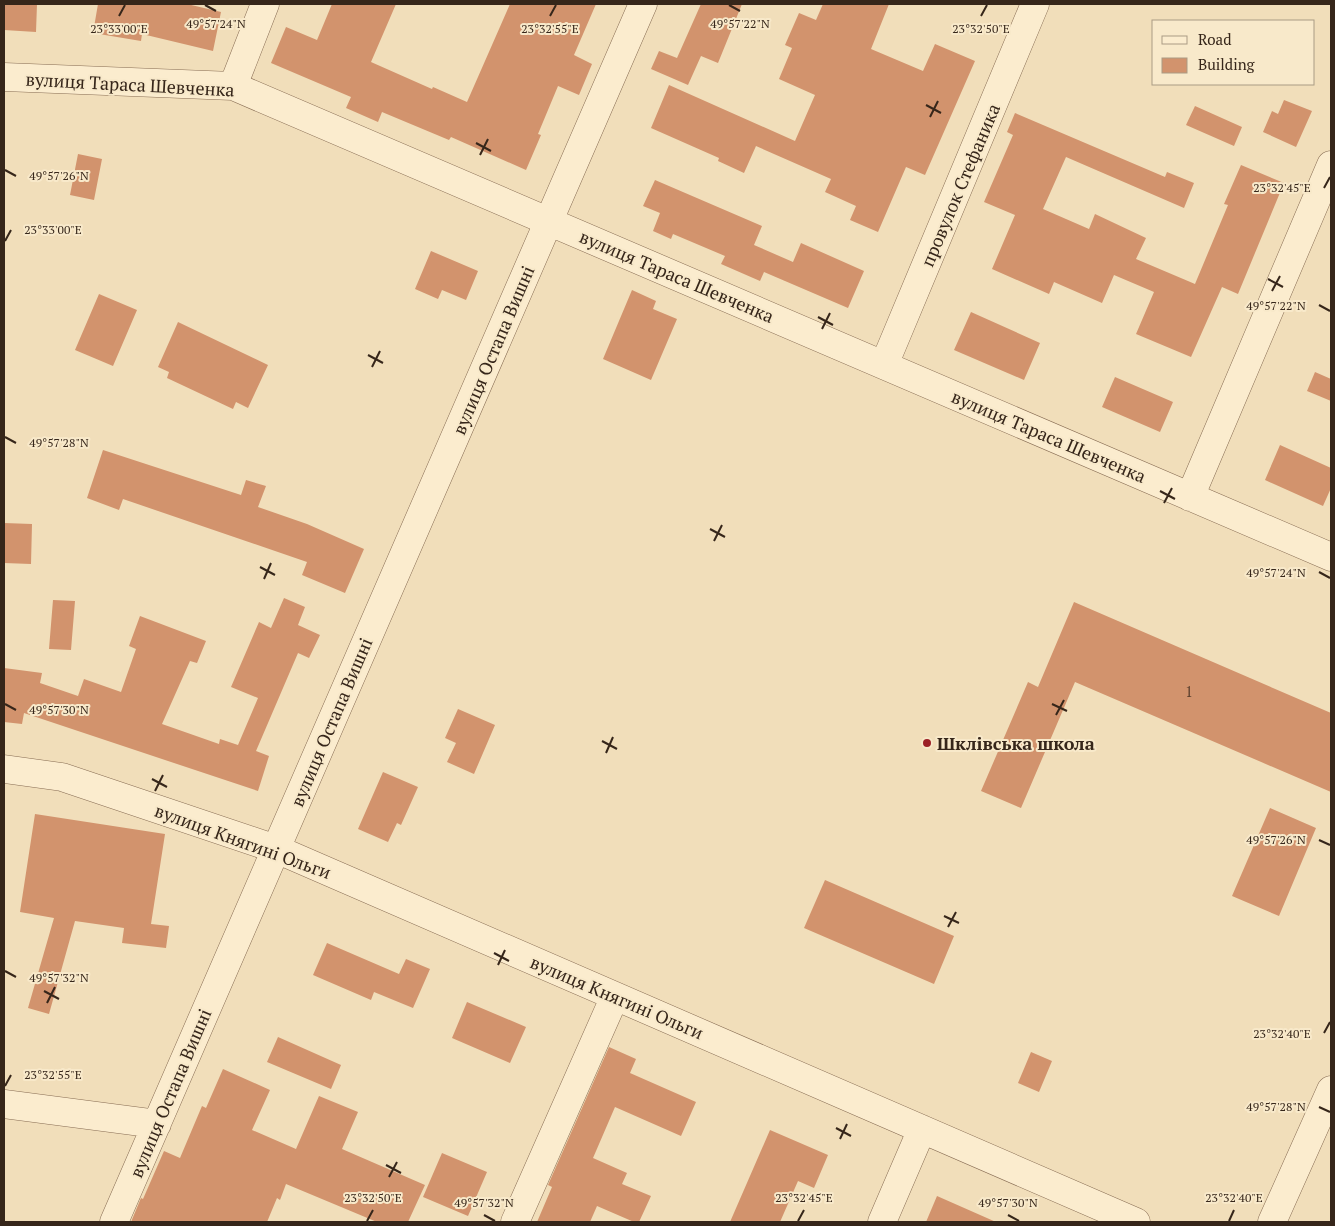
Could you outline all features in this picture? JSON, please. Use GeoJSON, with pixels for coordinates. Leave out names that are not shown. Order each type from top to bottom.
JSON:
{"type":"FeatureCollection","features":[{"type":"Feature","properties":{"kind":"street"},"geometry":{"type":"LineString","coordinates":[[233,86],[265,4]]}},
{"type":"Feature","properties":{"kind":"street","name":"вулиця Остапа Вишні"},"geometry":{"type":"LineString","coordinates":[[114,1222],[643,4]]}},
{"type":"Feature","properties":{"kind":"street","name":"провулок Стефаника"},"geometry":{"type":"LineString","coordinates":[[884,365],[1035,4]]}},
{"type":"Feature","properties":{"kind":"street","name":"вулиця Тараса Шевченка"},"geometry":{"type":"LineString","coordinates":[[4,76],[233,86],[1331,557]]}},
{"type":"Feature","properties":{"kind":"street"},"geometry":{"type":"LineString","coordinates":[[1190,497],[1331,165]]}},
{"type":"Feature","properties":{"kind":"street","name":"вулиця Княгині Ольги"},"geometry":{"type":"LineString","coordinates":[[4,769],[62,777],[276,849],[1136,1222]]}},
{"type":"Feature","properties":{"kind":"street"},"geometry":{"type":"LineString","coordinates":[[515,1222],[615,996]]}},
{"type":"Feature","properties":{"kind":"street"},"geometry":{"type":"LineString","coordinates":[[1272,1222],[1331,1090]]}},
{"type":"Feature","properties":{"kind":"street"},"geometry":{"type":"LineString","coordinates":[[4,1104],[157,1124]]}},
{"type":"Feature","properties":{"kind":"street"},"geometry":{"type":"LineString","coordinates":[[882,1222],[922,1129]]}},
{"type":"Feature","properties":{"kind":"building"},"geometry":{"type":"Polygon","coordinates":[[[4,4],[37,4],[36,32],[4,30],[4,4]]]}},
{"type":"Feature","properties":{"kind":"building"},"geometry":{"type":"Polygon","coordinates":[[[98,4],[187,4],[221,12],[213,51],[142,34],[141,41],[93,33],[98,4]]]}},
{"type":"Feature","properties":{"kind":"building"},"geometry":{"type":"Polygon","coordinates":[[[332,4],[396,4],[371,62],[467,102],[510,4],[596,4],[574,55],[592,64],[579,95],[558,86],[538,134],[541,135],[526,170],[451,137],[449,140],[382,112],[378,122],[346,108],[351,97],[271,63],[286,27],[317,40],[332,4]]]}},
{"type":"Feature","properties":{"kind":"building"},"geometry":{"type":"Polygon","coordinates":[[[701,4],[742,4],[718,63],[701,56],[688,85],[651,69],[659,51],[677,58],[701,4]]]}},
{"type":"Feature","properties":{"kind":"building"},"geometry":{"type":"Polygon","coordinates":[[[823,4],[889,4],[871,49],[923,71],[935,44],[975,61],[925,175],[906,167],[878,232],[850,220],[856,206],[825,192],[831,179],[756,146],[744,173],[718,161],[719,158],[651,128],[669,85],[795,141],[815,95],[779,79],[792,48],[785,45],[799,13],[816,20],[823,4]]]}},
{"type":"Feature","properties":{"kind":"building"},"geometry":{"type":"Polygon","coordinates":[[[1284,100],[1312,111],[1296,147],[1263,132],[1272,111],[1278,114],[1284,100]]]}},
{"type":"Feature","properties":{"kind":"building"},"geometry":{"type":"Polygon","coordinates":[[[1195,106],[1242,127],[1234,146],[1186,125],[1195,106]]]}},
{"type":"Feature","properties":{"kind":"building"},"geometry":{"type":"Polygon","coordinates":[[[1015,113],[1165,177],[1167,172],[1194,183],[1184,208],[1066,157],[1043,209],[1089,229],[1095,214],[1146,238],[1136,259],[1195,284],[1228,205],[1224,204],[1241,165],[1284,183],[1238,294],[1222,287],[1191,357],[1136,334],[1154,292],[1114,275],[1102,303],[1054,282],[1049,294],[992,269],[1015,215],[984,202],[1013,135],[1007,132],[1015,113]]]}},
{"type":"Feature","properties":{"kind":"building"},"geometry":{"type":"Polygon","coordinates":[[[78,154],[102,159],[94,200],[70,195],[78,154]]]}},
{"type":"Feature","properties":{"kind":"building"},"geometry":{"type":"Polygon","coordinates":[[[655,180],[762,226],[754,245],[793,262],[801,243],[864,271],[848,308],[764,272],[760,281],[721,264],[725,256],[673,234],[671,239],[653,231],[660,213],[643,206],[655,180]]]}},
{"type":"Feature","properties":{"kind":"building"},"geometry":{"type":"Polygon","coordinates":[[[431,251],[478,271],[466,300],[442,290],[438,299],[415,289],[431,251]]]}},
{"type":"Feature","properties":{"kind":"building"},"geometry":{"type":"Polygon","coordinates":[[[632,290],[656,301],[653,309],[677,319],[651,380],[603,359],[632,290]]]}},
{"type":"Feature","properties":{"kind":"building"},"geometry":{"type":"Polygon","coordinates":[[[99,294],[137,310],[113,366],[75,350],[99,294]]]}},
{"type":"Feature","properties":{"kind":"building"},"geometry":{"type":"Polygon","coordinates":[[[971,312],[1040,343],[1024,380],[954,350],[971,312]]]}},
{"type":"Feature","properties":{"kind":"building"},"geometry":{"type":"Polygon","coordinates":[[[178,322],[268,365],[248,408],[236,402],[233,409],[167,378],[169,372],[158,367],[178,322]]]}},
{"type":"Feature","properties":{"kind":"building"},"geometry":{"type":"Polygon","coordinates":[[[1315,372],[1331,379],[1331,401],[1307,391],[1315,372]]]}},
{"type":"Feature","properties":{"kind":"building"},"geometry":{"type":"Polygon","coordinates":[[[1115,377],[1173,402],[1160,432],[1102,407],[1115,377]]]}},
{"type":"Feature","properties":{"kind":"building"},"geometry":{"type":"Polygon","coordinates":[[[1280,445],[1331,468],[1331,488],[1323,506],[1265,480],[1280,445]]]}},
{"type":"Feature","properties":{"kind":"building"},"geometry":{"type":"Polygon","coordinates":[[[103,450],[241,495],[246,480],[266,486],[258,507],[307,524],[364,549],[345,593],[302,575],[307,562],[123,499],[119,510],[87,498],[103,450]]]}},
{"type":"Feature","properties":{"kind":"building"},"geometry":{"type":"Polygon","coordinates":[[[4,523],[32,524],[31,564],[4,563],[4,523]]]}},
{"type":"Feature","properties":{"kind":"building"},"geometry":{"type":"Polygon","coordinates":[[[284,598],[305,607],[298,625],[320,635],[309,658],[298,653],[256,751],[269,756],[258,791],[24,713],[22,724],[4,722],[4,668],[42,673],[40,683],[78,696],[84,679],[121,692],[136,649],[129,646],[140,616],[206,641],[197,663],[190,661],[162,724],[219,744],[220,739],[238,745],[258,698],[231,687],[259,622],[271,628],[284,598]]]}},
{"type":"Feature","properties":{"kind":"building"},"geometry":{"type":"Polygon","coordinates":[[[53,600],[75,601],[71,650],[49,649],[53,600]]]}},
{"type":"Feature","properties":{"kind":"building"},"geometry":{"type":"Polygon","coordinates":[[[1074,602],[1331,713],[1331,792],[1075,682],[1021,808],[981,791],[1028,682],[1038,687],[1074,602]]]}},
{"type":"Feature","properties":{"kind":"building"},"geometry":{"type":"Polygon","coordinates":[[[458,709],[495,725],[474,774],[447,762],[456,743],[445,738],[458,709]]]}},
{"type":"Feature","properties":{"kind":"building"},"geometry":{"type":"Polygon","coordinates":[[[383,772],[418,787],[401,825],[397,823],[388,842],[358,829],[383,772]]]}},
{"type":"Feature","properties":{"kind":"building"},"geometry":{"type":"Polygon","coordinates":[[[1270,808],[1316,828],[1279,916],[1232,896],[1270,808]]]}},
{"type":"Feature","properties":{"kind":"building"},"geometry":{"type":"Polygon","coordinates":[[[35,814],[165,834],[151,924],[169,926],[166,948],[122,943],[124,928],[75,921],[49,1014],[28,1008],[54,918],[20,912],[35,814]]]}},
{"type":"Feature","properties":{"kind":"building"},"geometry":{"type":"Polygon","coordinates":[[[825,880],[954,936],[934,984],[804,928],[825,880]]]}},
{"type":"Feature","properties":{"kind":"building"},"geometry":{"type":"Polygon","coordinates":[[[327,943],[399,974],[406,959],[430,969],[413,1008],[374,992],[371,1000],[313,975],[327,943]]]}},
{"type":"Feature","properties":{"kind":"building"},"geometry":{"type":"Polygon","coordinates":[[[467,1002],[526,1027],[510,1063],[452,1038],[467,1002]]]}},
{"type":"Feature","properties":{"kind":"building"},"geometry":{"type":"Polygon","coordinates":[[[278,1037],[341,1065],[331,1089],[267,1062],[278,1037]]]}},
{"type":"Feature","properties":{"kind":"building"},"geometry":{"type":"Polygon","coordinates":[[[609,1047],[636,1059],[630,1073],[696,1102],[681,1136],[615,1107],[593,1158],[627,1173],[622,1184],[651,1196],[639,1222],[634,1222],[597,1206],[590,1222],[537,1222],[552,1187],[548,1185],[609,1047]]]}},
{"type":"Feature","properties":{"kind":"building"},"geometry":{"type":"Polygon","coordinates":[[[1031,1052],[1052,1061],[1039,1092],[1018,1083],[1031,1052]]]}},
{"type":"Feature","properties":{"kind":"building"},"geometry":{"type":"Polygon","coordinates":[[[223,1069],[270,1090],[252,1130],[296,1149],[319,1096],[358,1112],[342,1149],[425,1185],[408,1222],[377,1222],[286,1184],[280,1200],[277,1198],[267,1222],[131,1222],[164,1151],[180,1158],[202,1106],[206,1108],[223,1069]]]}},
{"type":"Feature","properties":{"kind":"building"},"geometry":{"type":"Polygon","coordinates":[[[770,1130],[828,1155],[814,1188],[798,1181],[780,1222],[730,1222],[770,1130]]]}},
{"type":"Feature","properties":{"kind":"building"},"geometry":{"type":"Polygon","coordinates":[[[442,1153],[487,1172],[468,1216],[423,1197],[442,1153]]]}},
{"type":"Feature","properties":{"kind":"building"},"geometry":{"type":"Polygon","coordinates":[[[937,1196],[996,1222],[926,1222],[937,1196]]]}},
{"type":"Feature","properties":{"kind":"place","name":"Шклівська школа"},"geometry":{"type":"Point","coordinates":[927,743]}}]}
